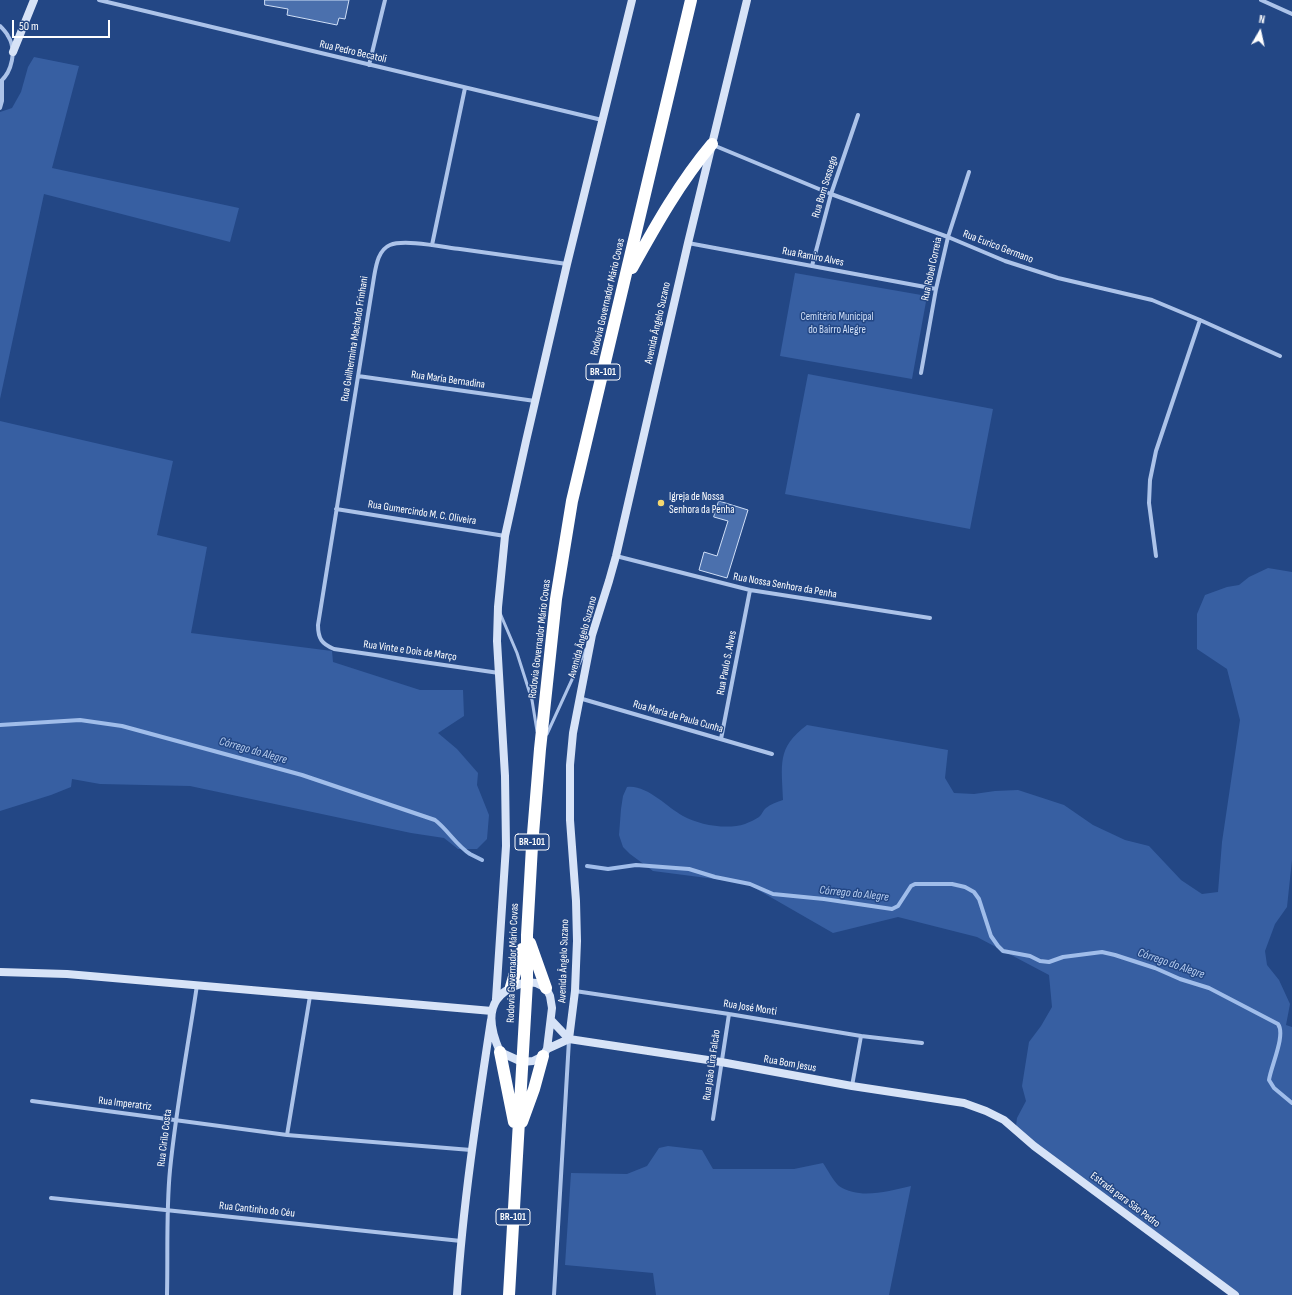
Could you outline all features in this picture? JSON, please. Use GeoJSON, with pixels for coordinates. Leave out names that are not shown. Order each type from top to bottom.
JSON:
{"type":"FeatureCollection","features":[{"type":"Feature","properties":{"kind":"highway","name":"Rodovia Governador Mário Covas"},"geometry":{"type":"LineString","coordinates":[[508,1295],[527,982],[527,935],[532,846],[540,749],[556,599],[572,501],[691,0]]}},
{"type":"Feature","properties":{"kind":"highway"},"geometry":{"type":"LineString","coordinates":[[625,279],[681,184],[712,144]]}},
{"type":"Feature","properties":{"kind":"highway"},"geometry":{"type":"LineString","coordinates":[[511,987],[527,935]]}},
{"type":"Feature","properties":{"kind":"highway"},"geometry":{"type":"LineString","coordinates":[[527,935],[546,988]]}},
{"type":"Feature","properties":{"kind":"highway"},"geometry":{"type":"LineString","coordinates":[[500,1052],[517,1138]]}},
{"type":"Feature","properties":{"kind":"highway"},"geometry":{"type":"LineString","coordinates":[[517,1138],[545,1052]]}},
{"type":"Feature","properties":{"kind":"main road"},"geometry":{"type":"LineString","coordinates":[[13,52],[34,0]]}},
{"type":"Feature","properties":{"kind":"main road"},"geometry":{"type":"LineString","coordinates":[[457,1295],[461,1241],[471,1150],[492,1011],[496,999],[506,846],[497,641],[498,607],[505,536],[567,264],[632,0]]}},
{"type":"Feature","properties":{"kind":"main road","name":"Avenida Ângelo Suzano"},"geometry":{"type":"LineString","coordinates":[[569,1039],[575,991],[576,901],[570,820],[570,765],[573,733],[592,635],[616,556],[688,243],[747,0]]}},
{"type":"Feature","properties":{"kind":"main road"},"geometry":{"type":"LineString","coordinates":[[0,972],[67,974],[492,1011]]}},
{"type":"Feature","properties":{"kind":"main road"},"geometry":{"type":"LineString","coordinates":[[496,999],[502,992],[511,987],[527,982],[536,983],[546,988],[550,996],[552,1008],[545,1052]]}},
{"type":"Feature","properties":{"kind":"main road"},"geometry":{"type":"LineString","coordinates":[[491,1020],[493,1037],[500,1052],[522,1062],[533,1061],[545,1052],[569,1039],[551,1020]]}},
{"type":"Feature","properties":{"kind":"main road","name":"Rua Bom Jesus"},"geometry":{"type":"LineString","coordinates":[[569,1039],[721,1062],[852,1086],[964,1103],[986,1111],[1004,1120]]}},
{"type":"Feature","properties":{"kind":"main road","name":"Estrada para São Pedro"},"geometry":{"type":"LineString","coordinates":[[1004,1120],[1034,1146],[1235,1295]]}},
{"type":"Feature","properties":{"kind":"street","name":"Rua Pedro Becatoli"},"geometry":{"type":"LineString","coordinates":[[99,0],[602,120]]}},
{"type":"Feature","properties":{"kind":"street"},"geometry":{"type":"LineString","coordinates":[[369,65],[385,0]]}},
{"type":"Feature","properties":{"kind":"street"},"geometry":{"type":"LineString","coordinates":[[1261,0],[1292,14]]}},
{"type":"Feature","properties":{"kind":"street"},"geometry":{"type":"LineString","coordinates":[[0,26],[9,36],[13,52],[10,68],[1,82],[2,101],[0,108]]}},
{"type":"Feature","properties":{"kind":"street"},"geometry":{"type":"LineString","coordinates":[[432,245],[466,88]]}},
{"type":"Feature","properties":{"kind":"street","name":"Rua Bom Sossego"},"geometry":{"type":"LineString","coordinates":[[812,266],[831,194],[858,115]]}},
{"type":"Feature","properties":{"kind":"street","name":"Rua Eurico Germano"},"geometry":{"type":"LineString","coordinates":[[712,144],[831,194],[948,237],[1005,261],[1058,278],[1152,300],[1280,356]]}},
{"type":"Feature","properties":{"kind":"street","name":"Rua Robel Correia"},"geometry":{"type":"LineString","coordinates":[[921,373],[936,289],[948,237],[969,172]]}},
{"type":"Feature","properties":{"kind":"street","name":"Rua Guilhermina Machado Frinhani"},"geometry":{"type":"LineString","coordinates":[[320,641],[318,625],[336,509],[374,277],[377,261],[382,252],[388,246],[398,243],[432,245],[567,264]]}},
{"type":"Feature","properties":{"kind":"street","name":"Rua Ramiro Alves"},"geometry":{"type":"LineString","coordinates":[[688,243],[936,289]]}},
{"type":"Feature","properties":{"kind":"street"},"geometry":{"type":"LineString","coordinates":[[1156,556],[1149,504],[1150,480],[1156,451],[1200,320]]}},
{"type":"Feature","properties":{"kind":"street","name":"Rua Maria Bernadina"},"geometry":{"type":"LineString","coordinates":[[358,376],[535,401]]}},
{"type":"Feature","properties":{"kind":"street","name":"Rua Gumercindo M. C. Oliveira"},"geometry":{"type":"LineString","coordinates":[[336,509],[505,536]]}},
{"type":"Feature","properties":{"kind":"street","name":"Rua Nossa Senhora da Penha"},"geometry":{"type":"LineString","coordinates":[[616,556],[750,590],[930,618]]}},
{"type":"Feature","properties":{"kind":"street","name":"Rua Paulo S. Alves"},"geometry":{"type":"LineString","coordinates":[[721,739],[750,590]]}},
{"type":"Feature","properties":{"kind":"street","name":"Rua Vinte e Dois de Março"},"geometry":{"type":"LineString","coordinates":[[320,641],[334,649],[499,673]]}},
{"type":"Feature","properties":{"kind":"street","name":"Rua Maria de Paula Cunha"},"geometry":{"type":"LineString","coordinates":[[579,698],[772,754]]}},
{"type":"Feature","properties":{"kind":"street","name":"Rua Cirilo Costa"},"geometry":{"type":"LineString","coordinates":[[167,1295],[170,1171],[176,1119],[197,985]]}},
{"type":"Feature","properties":{"kind":"street","name":"Rua José Monti"},"geometry":{"type":"LineString","coordinates":[[575,991],[729,1014],[861,1036],[922,1043]]}},
{"type":"Feature","properties":{"kind":"street"},"geometry":{"type":"LineString","coordinates":[[287,1135],[310,996]]}},
{"type":"Feature","properties":{"kind":"street","name":"Rua João Lira Falcão"},"geometry":{"type":"LineString","coordinates":[[714,1119],[729,1014]]}},
{"type":"Feature","properties":{"kind":"street"},"geometry":{"type":"LineString","coordinates":[[852,1086],[861,1036]]}},
{"type":"Feature","properties":{"kind":"street","name":"Avenida Ângelo Suzano"},"geometry":{"type":"LineString","coordinates":[[554,1295],[569,1039]]}},
{"type":"Feature","properties":{"kind":"street","name":"Rua Imperatriz"},"geometry":{"type":"LineString","coordinates":[[32,1101],[287,1135],[471,1150]]}},
{"type":"Feature","properties":{"kind":"street","name":"Rua Cantinho do Céu"},"geometry":{"type":"LineString","coordinates":[[51,1198],[461,1241]]}},
{"type":"Feature","properties":{"kind":"lane"},"geometry":{"type":"LineString","coordinates":[[498,607],[517,653],[532,700],[540,749]]}},
{"type":"Feature","properties":{"kind":"lane"},"geometry":{"type":"LineString","coordinates":[[540,749],[592,635]]}},
{"type":"Feature","properties":{"kind":"green space"},"geometry":{"type":"Polygon","coordinates":[[[34,57],[79,66],[52,168],[239,208],[230,242],[44,194],[0,399],[0,112],[12,108],[21,92],[28,67],[34,57]]]}},
{"type":"Feature","properties":{"kind":"green space","name":"Cemitério Municipal do Bairro Alegre"},"geometry":{"type":"Polygon","coordinates":[[[795,273],[927,296],[912,379],[780,356],[795,273]]]}},
{"type":"Feature","properties":{"kind":"green space"},"geometry":{"type":"Polygon","coordinates":[[[808,374],[993,409],[970,529],[785,494],[808,374]]]}},
{"type":"Feature","properties":{"kind":"green space"},"geometry":{"type":"Polygon","coordinates":[[[0,421],[173,461],[157,535],[207,547],[191,633],[332,651],[333,662],[420,690],[463,690],[464,716],[438,733],[457,749],[478,773],[477,785],[489,815],[487,839],[477,849],[458,849],[444,838],[411,833],[190,786],[100,784],[72,779],[71,787],[0,811],[0,421]]]}},
{"type":"Feature","properties":{"kind":"green space"},"geometry":{"type":"Polygon","coordinates":[[[1268,568],[1292,572],[1292,860],[1287,907],[1275,924],[1265,951],[1267,965],[1279,980],[1290,1004],[1286,1025],[1292,1027],[1292,1295],[1239,1295],[1115,1201],[1048,1158],[1015,1134],[1017,1118],[1026,1101],[1022,1086],[1029,1042],[1041,1026],[1052,1007],[1049,975],[977,937],[898,917],[833,933],[746,883],[653,871],[623,847],[619,835],[623,796],[627,787],[634,787],[649,792],[683,816],[697,822],[713,826],[738,826],[757,818],[765,809],[774,803],[783,800],[783,758],[790,742],[797,733],[807,725],[948,750],[945,778],[954,793],[974,794],[1018,790],[1064,805],[1093,825],[1125,840],[1149,846],[1181,880],[1202,894],[1218,892],[1222,842],[1240,720],[1227,669],[1197,649],[1197,614],[1205,595],[1227,587],[1239,585],[1249,577],[1268,568]]]}},
{"type":"Feature","properties":{"kind":"green space"},"geometry":{"type":"Polygon","coordinates":[[[668,1146],[702,1150],[713,1169],[794,1169],[823,1163],[839,1186],[856,1193],[874,1193],[911,1186],[889,1295],[656,1295],[653,1273],[565,1265],[571,1173],[627,1174],[647,1166],[659,1148],[668,1146]]]}},
{"type":"Feature","properties":{"kind":"building"},"geometry":{"type":"Polygon","coordinates":[[[265,0],[349,0],[345,19],[339,18],[337,25],[287,15],[288,9],[265,5],[265,0]]]}},
{"type":"Feature","properties":{"kind":"building"},"geometry":{"type":"Polygon","coordinates":[[[719,501],[748,510],[727,578],[699,570],[704,552],[717,556],[728,521],[714,517],[719,501]]]}},
{"type":"Feature","properties":{"kind":"waterway","name":"Córrego do Alegre"},"geometry":{"type":"LineString","coordinates":[[0,725],[80,720],[122,726],[302,775],[435,820],[465,850],[482,860]]}},
{"type":"Feature","properties":{"kind":"waterway","name":"Córrego do Alegre"},"geometry":{"type":"LineString","coordinates":[[587,866],[608,869],[636,865],[689,869],[715,877],[750,884],[773,894],[824,899],[892,909],[898,906],[911,886],[915,884],[952,884],[965,887],[974,892],[979,899],[991,936],[1003,951],[1030,956],[1040,961],[1049,962],[1063,957],[1102,952],[1115,955],[1209,988],[1278,1024],[1280,1029],[1279,1043],[1269,1080],[1274,1088],[1292,1103]]}},
{"type":"Feature","properties":{"kind":"place","name":"Igreja de Nossa Senhora da Penha"},"geometry":{"type":"Point","coordinates":[661,503]}}]}
